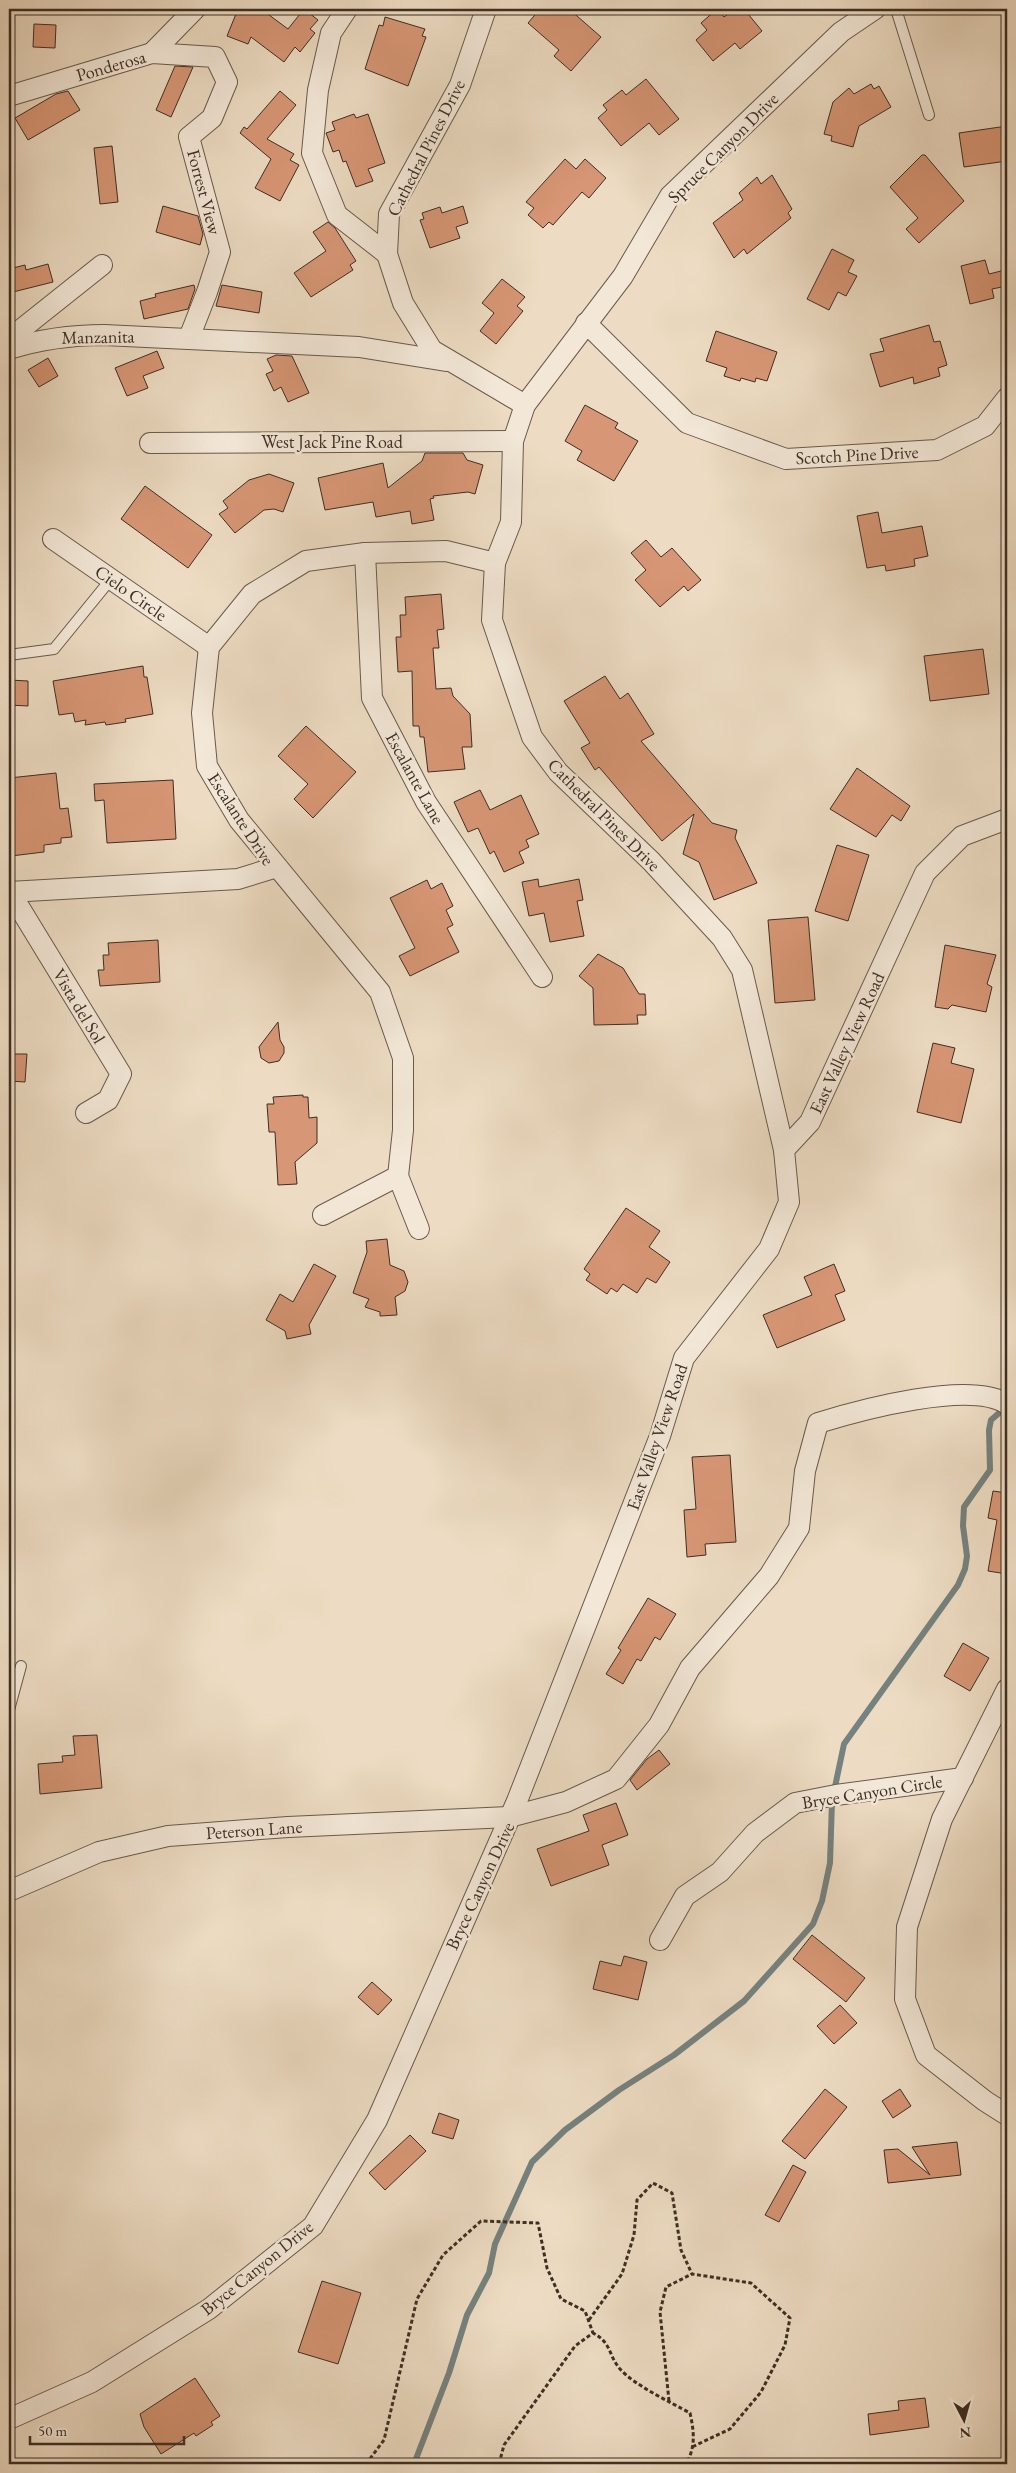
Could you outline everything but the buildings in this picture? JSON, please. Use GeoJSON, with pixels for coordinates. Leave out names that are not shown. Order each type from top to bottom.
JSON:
{"type":"FeatureCollection","features":[{"type":"Feature","properties":{"kind":"street"},"geometry":{"type":"LineString","coordinates":[[152,53],[195,9]]}},
{"type":"Feature","properties":{"kind":"street"},"geometry":{"type":"LineString","coordinates":[[347,9],[331,33],[318,90],[312,153],[337,215],[388,254]]}},
{"type":"Feature","properties":{"kind":"street","name":"Cathedral Pines Drive"},"geometry":{"type":"LineString","coordinates":[[486,9],[460,85],[389,214],[388,254],[403,303],[432,350],[525,405],[514,440],[511,522],[495,563],[492,620],[532,737],[558,772],[651,861],[722,938],[742,970],[784,1150]]}},
{"type":"Feature","properties":{"kind":"street","name":"Spruce Canyon Drive"},"geometry":{"type":"LineString","coordinates":[[525,405],[586,322],[623,276],[670,196],[841,32],[875,9]]}},
{"type":"Feature","properties":{"kind":"street","name":"Ponderosa"},"geometry":{"type":"LineString","coordinates":[[9,96],[152,53],[215,57]]}},
{"type":"Feature","properties":{"kind":"street","name":"Forrest View"},"geometry":{"type":"LineString","coordinates":[[189,338],[208,292],[220,252],[189,137],[212,118],[227,82],[215,57]]}},
{"type":"Feature","properties":{"kind":"street"},"geometry":{"type":"LineString","coordinates":[[9,340],[102,265]]}},
{"type":"Feature","properties":{"kind":"street","name":"Scotch Pine Drive"},"geometry":{"type":"LineString","coordinates":[[586,322],[687,423],[786,459],[937,450],[985,426],[1007,398]]}},
{"type":"Feature","properties":{"kind":"street","name":"Manzanita"},"geometry":{"type":"LineString","coordinates":[[9,349],[39,339],[71,335],[189,338],[359,347],[452,362]]}},
{"type":"Feature","properties":{"kind":"street","name":"West Jack Pine Road"},"geometry":{"type":"LineString","coordinates":[[150,443],[514,440]]}},
{"type":"Feature","properties":{"kind":"street","name":"Cielo Circle"},"geometry":{"type":"LineString","coordinates":[[53,539],[209,647]]}},
{"type":"Feature","properties":{"kind":"street"},"geometry":{"type":"LineString","coordinates":[[209,647],[252,594],[306,561],[365,553],[446,551],[495,563]]}},
{"type":"Feature","properties":{"kind":"street","name":"Escalante Lane"},"geometry":{"type":"LineString","coordinates":[[365,553],[372,698],[426,802],[542,977]]}},
{"type":"Feature","properties":{"kind":"street","name":"Escalante Drive"},"geometry":{"type":"LineString","coordinates":[[10,892],[238,879],[277,867],[239,820],[207,766],[202,713],[209,647]]}},
{"type":"Feature","properties":{"kind":"street","name":"East Valley View Road"},"geometry":{"type":"LineString","coordinates":[[509,1817],[517,1801],[660,1436],[684,1358],[769,1249],[789,1202],[784,1150],[810,1122],[925,873],[962,836],[1007,819]]}},
{"type":"Feature","properties":{"kind":"street"},"geometry":{"type":"LineString","coordinates":[[277,867],[380,992],[403,1058],[403,1130],[398,1176],[419,1229]]}},
{"type":"Feature","properties":{"kind":"street","name":"Vista del Sol"},"geometry":{"type":"LineString","coordinates":[[10,892],[120,1074],[108,1100],[86,1113]]}},
{"type":"Feature","properties":{"kind":"street"},"geometry":{"type":"LineString","coordinates":[[323,1214],[398,1176]]}},
{"type":"Feature","properties":{"kind":"street","name":"Bryce Canyon Drive"},"geometry":{"type":"LineString","coordinates":[[9,2419],[92,2382],[209,2309],[313,2226],[376,2120],[509,1817],[566,1802],[616,1779],[659,1725],[690,1668],[769,1576],[799,1528],[805,1471],[818,1423],[862,1409],[945,1395],[998,1398],[1007,1404]]}},
{"type":"Feature","properties":{"kind":"street"},"geometry":{"type":"LineString","coordinates":[[1007,1689],[942,1819],[907,1927],[905,1999],[926,2055],[985,2102],[1007,2115]]}},
{"type":"Feature","properties":{"kind":"street","name":"Bryce Canyon Circle"},"geometry":{"type":"LineString","coordinates":[[660,1940],[686,1896],[720,1872],[756,1833],[796,1803],[836,1795],[963,1778]]}},
{"type":"Feature","properties":{"kind":"street","name":"Peterson Lane"},"geometry":{"type":"LineString","coordinates":[[9,1891],[99,1852],[168,1836],[288,1827],[509,1817]]}},
{"type":"Feature","properties":{"kind":"lane"},"geometry":{"type":"LineString","coordinates":[[896,9],[930,115]]}},
{"type":"Feature","properties":{"kind":"lane"},"geometry":{"type":"LineString","coordinates":[[9,655],[54,649],[111,579]]}},
{"type":"Feature","properties":{"kind":"lane"},"geometry":{"type":"LineString","coordinates":[[9,1710],[21,1666]]}},
{"type":"Feature","properties":{"kind":"path"},"geometry":{"type":"LineString","coordinates":[[588,2320],[622,2274],[634,2235],[637,2200],[653,2183],[672,2193],[681,2250],[692,2274]]}},
{"type":"Feature","properties":{"kind":"path"},"geometry":{"type":"LineString","coordinates":[[366,2464],[384,2440],[417,2299],[443,2255],[481,2221],[538,2223],[547,2268],[560,2299],[585,2311],[593,2333],[604,2339],[620,2370],[669,2402],[690,2413],[695,2434],[686,2464]]}},
{"type":"Feature","properties":{"kind":"path"},"geometry":{"type":"LineString","coordinates":[[669,2402],[660,2312],[666,2288],[692,2274],[751,2283],[790,2318],[784,2345],[761,2392],[730,2428],[692,2446]]}},
{"type":"Feature","properties":{"kind":"path"},"geometry":{"type":"LineString","coordinates":[[500,2464],[504,2446],[575,2346],[593,2333]]}},
{"type":"Feature","properties":{"kind":"waterway"},"geometry":{"type":"LineString","coordinates":[[414,2464],[449,2373],[467,2315],[489,2273],[495,2244],[532,2162],[565,2130],[619,2090],[674,2055],[744,2001],[813,1924],[822,1901],[830,1863],[832,1801],[844,1744],[958,1585],[965,1569],[967,1556],[963,1526],[964,1507],[990,1470],[989,1430],[991,1420],[1006,1407]]}}]}
